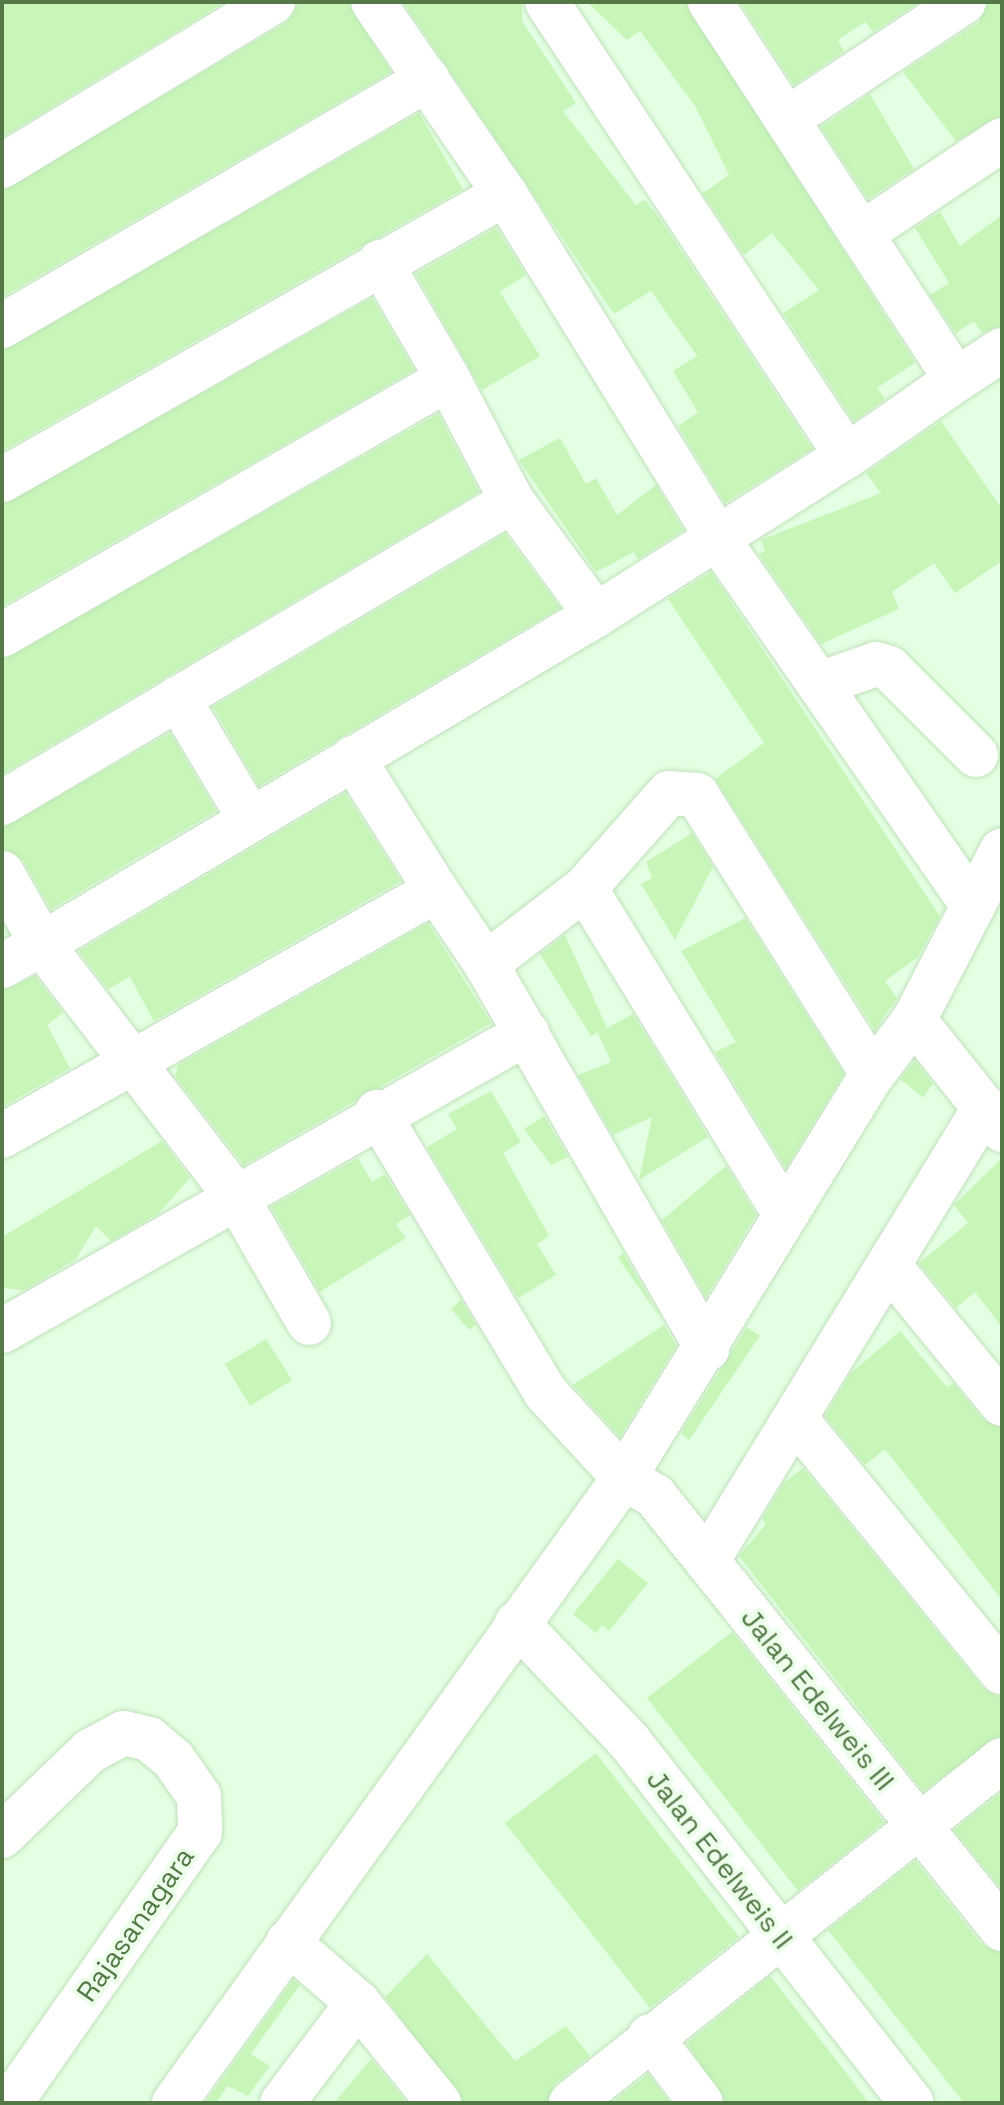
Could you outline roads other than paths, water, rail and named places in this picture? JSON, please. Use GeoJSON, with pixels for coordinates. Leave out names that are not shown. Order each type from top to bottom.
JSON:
{"type":"FeatureCollection","features":[{"type":"Feature","properties":{"kind":"street"},"geometry":{"type":"LineString","coordinates":[[2,166],[273,2]]}},
{"type":"Feature","properties":{"kind":"street"},"geometry":{"type":"LineString","coordinates":[[373,2],[505,194],[718,539],[832,679],[973,906]]}},
{"type":"Feature","properties":{"kind":"street"},"geometry":{"type":"LineString","coordinates":[[547,2],[847,456]]}},
{"type":"Feature","properties":{"kind":"street"},"geometry":{"type":"LineString","coordinates":[[787,119],[964,2]]}},
{"type":"Feature","properties":{"kind":"street"},"geometry":{"type":"LineString","coordinates":[[714,3],[956,380]]}},
{"type":"Feature","properties":{"kind":"street"},"geometry":{"type":"LineString","coordinates":[[2,326],[428,79]]}},
{"type":"Feature","properties":{"kind":"street"},"geometry":{"type":"LineString","coordinates":[[861,234],[1002,140]]}},
{"type":"Feature","properties":{"kind":"street"},"geometry":{"type":"LineString","coordinates":[[2,480],[380,262],[505,194]]}},
{"type":"Feature","properties":{"kind":"street"},"geometry":{"type":"LineString","coordinates":[[380,262],[448,379],[512,501],[596,615]]}},
{"type":"Feature","properties":{"kind":"street"},"geometry":{"type":"LineString","coordinates":[[2,966],[248,816],[596,615],[847,456],[1002,350]]}},
{"type":"Feature","properties":{"kind":"street"},"geometry":{"type":"LineString","coordinates":[[2,635],[448,379]]}},
{"type":"Feature","properties":{"kind":"street"},"geometry":{"type":"LineString","coordinates":[[2,803],[512,501]]}},
{"type":"Feature","properties":{"kind":"street"},"geometry":{"type":"LineString","coordinates":[[832,679],[889,668],[976,755]]}},
{"type":"Feature","properties":{"kind":"street"},"geometry":{"type":"LineString","coordinates":[[178,698],[248,816]]}},
{"type":"Feature","properties":{"kind":"street"},"geometry":{"type":"LineString","coordinates":[[353,758],[486,964],[707,1349]]}},
{"type":"Feature","properties":{"kind":"street"},"geometry":{"type":"LineString","coordinates":[[486,964],[585,888],[669,793],[697,795],[873,1074]]}},
{"type":"Feature","properties":{"kind":"street"},"geometry":{"type":"LineString","coordinates":[[174,2103],[346,1856],[535,1642],[639,1487],[707,1349],[785,1214],[873,1074],[920,1028],[973,906],[1002,850]]}},
{"type":"Feature","properties":{"kind":"street"},"geometry":{"type":"LineString","coordinates":[[2,873],[42,944],[136,1059],[235,1195],[309,1323]]}},
{"type":"Feature","properties":{"kind":"street"},"geometry":{"type":"LineString","coordinates":[[585,888],[785,1214]]}},
{"type":"Feature","properties":{"kind":"street"},"geometry":{"type":"LineString","coordinates":[[2,1136],[436,890]]}},
{"type":"Feature","properties":{"kind":"street"},"geometry":{"type":"LineString","coordinates":[[700,1552],[797,1421],[987,1109],[920,1028]]}},
{"type":"Feature","properties":{"kind":"street"},"geometry":{"type":"LineString","coordinates":[[2,1331],[377,1112],[527,1033]]}},
{"type":"Feature","properties":{"kind":"street","name":"Jalan Edelweis III"},"geometry":{"type":"LineString","coordinates":[[377,1112],[545,1392],[700,1552],[1002,1929]]}},
{"type":"Feature","properties":{"kind":"street"},"geometry":{"type":"LineString","coordinates":[[890,1267],[1002,1404]]}},
{"type":"Feature","properties":{"kind":"street"},"geometry":{"type":"LineString","coordinates":[[797,1421],[1002,1672]]}},
{"type":"Feature","properties":{"kind":"street","name":"Jalan Edelweis II"},"geometry":{"type":"LineString","coordinates":[[535,1642],[629,1741],[912,2103]]}},
{"type":"Feature","properties":{"kind":"street","name":"Rajasanagara"},"geometry":{"type":"LineString","coordinates":[[2,1836],[90,1751],[124,1733],[149,1739],[173,1759],[199,1796],[200,1832],[10,2103]]}},
{"type":"Feature","properties":{"kind":"street"},"geometry":{"type":"LineString","coordinates":[[571,2103],[650,2036],[1002,1760]]}},
{"type":"Feature","properties":{"kind":"street"},"geometry":{"type":"LineString","coordinates":[[288,1942],[358,2003],[439,2103]]}},
{"type":"Feature","properties":{"kind":"street"},"geometry":{"type":"LineString","coordinates":[[282,2103],[358,2003]]}},
{"type":"Feature","properties":{"kind":"street"},"geometry":{"type":"LineString","coordinates":[[650,2036],[701,2103]]}}]}
